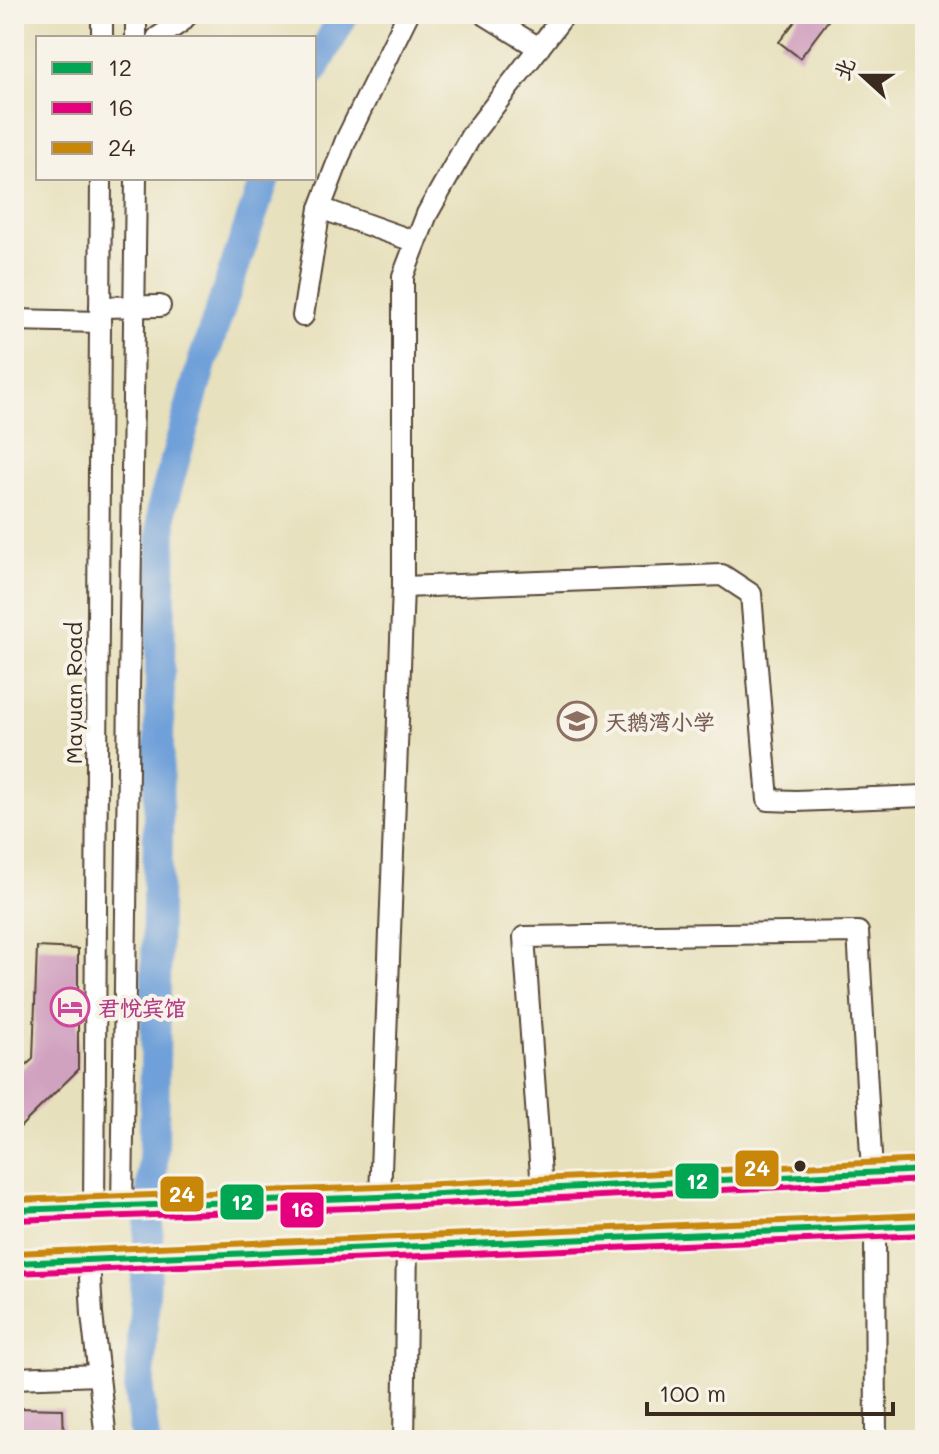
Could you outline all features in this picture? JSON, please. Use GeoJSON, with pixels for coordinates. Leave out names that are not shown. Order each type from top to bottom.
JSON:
{"type":"FeatureCollection","features":[{"type":"Feature","properties":{"kind":"main road"},"geometry":{"type":"LineString","coordinates":[[14,1210],[380,1197],[925,1170]]}},
{"type":"Feature","properties":{"kind":"main road"},"geometry":{"type":"LineString","coordinates":[[14,1263],[925,1225]]}},
{"type":"Feature","properties":{"kind":"street"},"geometry":{"type":"LineString","coordinates":[[102,14],[102,36]]}},
{"type":"Feature","properties":{"kind":"street"},"geometry":{"type":"LineString","coordinates":[[136,14],[136,36]]}},
{"type":"Feature","properties":{"kind":"street"},"geometry":{"type":"LineString","coordinates":[[160,36],[188,14]]}},
{"type":"Feature","properties":{"kind":"street"},"geometry":{"type":"LineString","coordinates":[[303,316],[320,208],[346,140],[408,14]]}},
{"type":"Feature","properties":{"kind":"street"},"geometry":{"type":"LineString","coordinates":[[484,14],[539,48]]}},
{"type":"Feature","properties":{"kind":"street"},"geometry":{"type":"LineString","coordinates":[[380,1197],[403,587],[403,276],[427,214],[471,136],[565,14]]}},
{"type":"Feature","properties":{"kind":"street","name":"Mayuan Road"},"geometry":{"type":"LineString","coordinates":[[94,1208],[101,180]]}},
{"type":"Feature","properties":{"kind":"street"},"geometry":{"type":"LineString","coordinates":[[122,1206],[136,180]]}},
{"type":"Feature","properties":{"kind":"street"},"geometry":{"type":"LineString","coordinates":[[320,208],[416,242]]}},
{"type":"Feature","properties":{"kind":"street"},"geometry":{"type":"LineString","coordinates":[[14,320],[100,314],[135,305],[160,306]]}},
{"type":"Feature","properties":{"kind":"street"},"geometry":{"type":"LineString","coordinates":[[403,587],[722,575],[751,594],[768,800],[925,796]]}},
{"type":"Feature","properties":{"kind":"street"},"geometry":{"type":"LineString","coordinates":[[542,1189],[524,937],[858,932],[872,1172]]}},
{"type":"Feature","properties":{"kind":"street"},"geometry":{"type":"LineString","coordinates":[[875,1228],[876,1440]]}},
{"type":"Feature","properties":{"kind":"street"},"geometry":{"type":"LineString","coordinates":[[404,1440],[407,1245]]}},
{"type":"Feature","properties":{"kind":"street"},"geometry":{"type":"LineString","coordinates":[[90,1259],[106,1440]]}},
{"type":"Feature","properties":{"kind":"street"},"geometry":{"type":"LineString","coordinates":[[14,1378],[99,1375]]}},
{"type":"Feature","properties":{"kind":"building"},"geometry":{"type":"Polygon","coordinates":[[[801,14],[833,14],[800,58],[779,42],[801,14]]]}},
{"type":"Feature","properties":{"kind":"building"},"geometry":{"type":"Polygon","coordinates":[[[37,947],[78,949],[78,1070],[14,1133],[14,1076],[33,1059],[37,947]]]}},
{"type":"Feature","properties":{"kind":"building"},"geometry":{"type":"Polygon","coordinates":[[[14,1408],[63,1409],[64,1440],[14,1440],[14,1408]]]}},
{"type":"Feature","properties":{"kind":"waterway"},"geometry":{"type":"LineString","coordinates":[[316,66],[344,14]]}},
{"type":"Feature","properties":{"kind":"waterway"},"geometry":{"type":"LineString","coordinates":[[145,1440],[139,1394],[154,1143],[162,507],[202,363],[264,180]]}},
{"type":"Feature","properties":{"kind":"transit line","name":"24"},"geometry":{"type":"LineString","coordinates":[[14,1200],[380,1187],[925,1160]]}},
{"type":"Feature","properties":{"kind":"transit line","name":"12"},"geometry":{"type":"LineString","coordinates":[[14,1210],[380,1197],[925,1170]]}},
{"type":"Feature","properties":{"kind":"transit line","name":"16"},"geometry":{"type":"LineString","coordinates":[[14,1220],[380,1207],[925,1180]]}},
{"type":"Feature","properties":{"kind":"transit line","name":"24"},"geometry":{"type":"LineString","coordinates":[[14,1253],[925,1215]]}},
{"type":"Feature","properties":{"kind":"transit line","name":"12"},"geometry":{"type":"LineString","coordinates":[[14,1263],[925,1225]]}},
{"type":"Feature","properties":{"kind":"transit line","name":"16"},"geometry":{"type":"LineString","coordinates":[[14,1273],[925,1235]]}},
{"type":"Feature","properties":{"kind":"place","name":"天鹅湾小学"},"geometry":{"type":"Point","coordinates":[577,721]}},
{"type":"Feature","properties":{"kind":"place","name":"君悦宾馆"},"geometry":{"type":"Point","coordinates":[70,1007]}}]}
